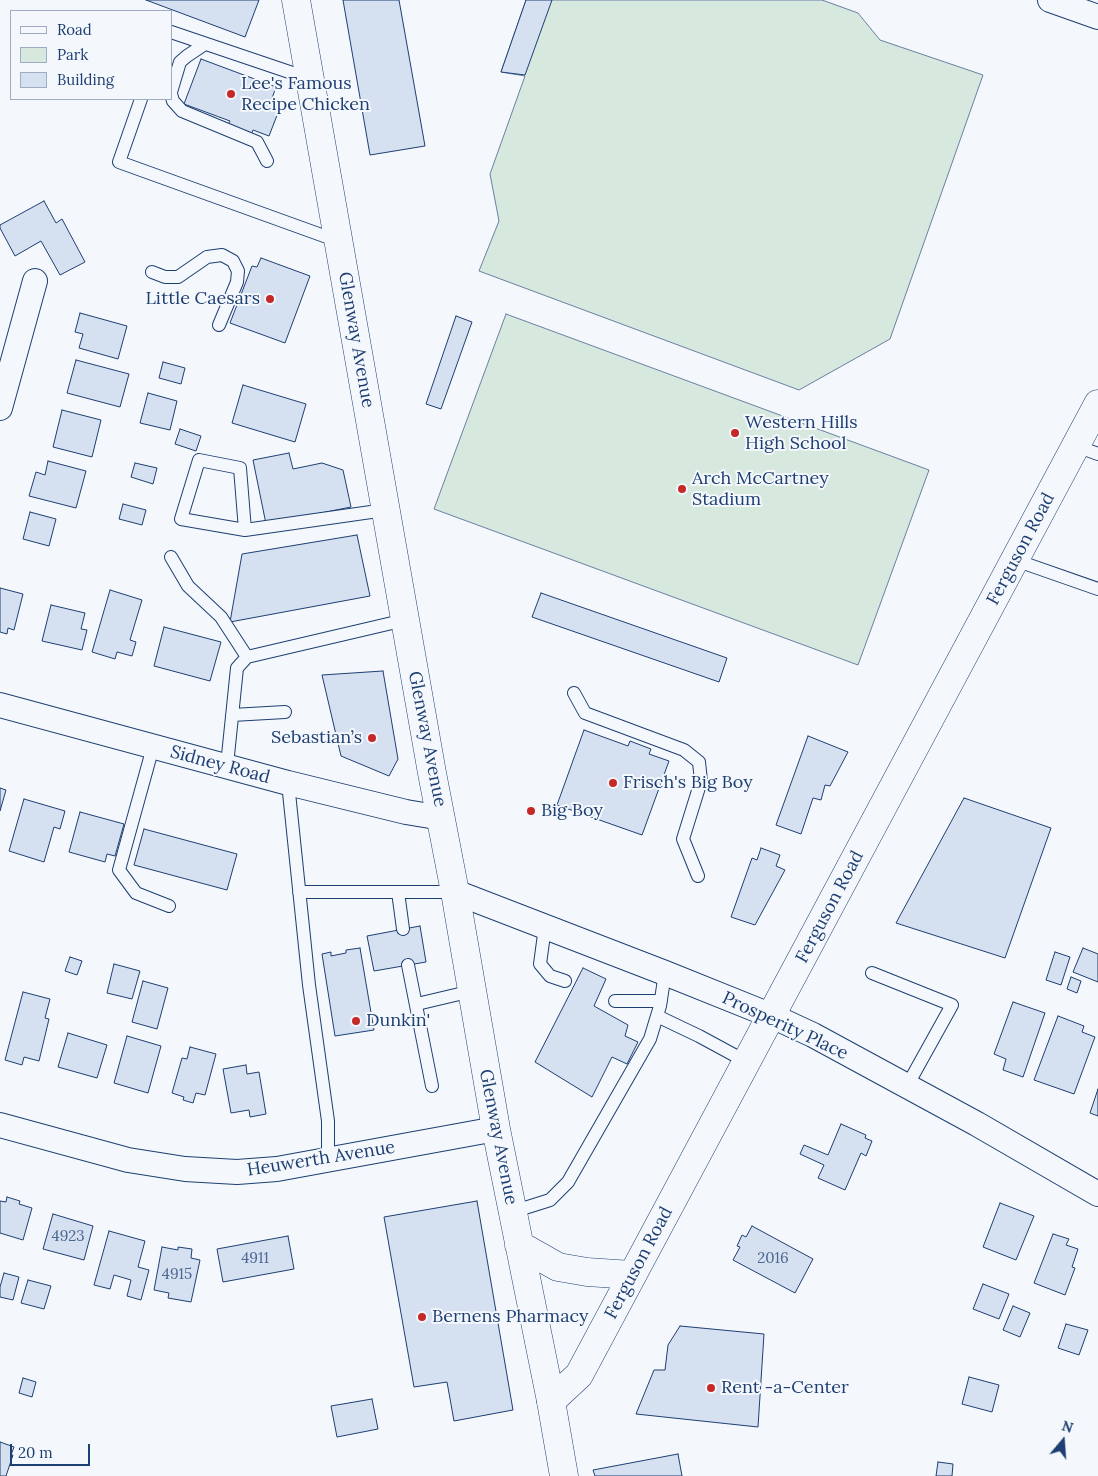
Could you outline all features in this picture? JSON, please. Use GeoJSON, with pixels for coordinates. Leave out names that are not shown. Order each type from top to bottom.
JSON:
{"type":"FeatureCollection","features":[{"type":"Feature","properties":{"kind":"main road","name":"Glenway Avenue"},"geometry":{"type":"LineString","coordinates":[[296,0],[496,1129],[551,1401],[564,1476]]}},
{"type":"Feature","properties":{"kind":"main road","name":"Ferguson Road"},"geometry":{"type":"LineString","coordinates":[[551,1401],[579,1375],[1015,560],[1087,450],[1098,404]]}},
{"type":"Feature","properties":{"kind":"main road"},"geometry":{"type":"LineString","coordinates":[[519,1245],[558,1267],[587,1272],[632,1275]]}},
{"type":"Feature","properties":{"kind":"street"},"geometry":{"type":"LineString","coordinates":[[1050,0],[1098,17]]}},
{"type":"Feature","properties":{"kind":"street"},"geometry":{"type":"LineString","coordinates":[[0,408],[35,281]]}},
{"type":"Feature","properties":{"kind":"street","name":"Sidney Road"},"geometry":{"type":"LineString","coordinates":[[0,705],[288,783],[406,812],[442,818]]}},
{"type":"Feature","properties":{"kind":"street","name":"Prosperity Place"},"geometry":{"type":"LineString","coordinates":[[455,892],[665,973],[772,1016],[813,1035],[977,1124],[1098,1194]]}},
{"type":"Feature","properties":{"kind":"street","name":"Heuwerth Avenue"},"geometry":{"type":"LineString","coordinates":[[0,1125],[128,1160],[185,1169],[236,1172],[277,1169],[496,1129]]}},
{"type":"Feature","properties":{"kind":"lane"},"geometry":{"type":"LineString","coordinates":[[172,32],[310,79]]}},
{"type":"Feature","properties":{"kind":"lane"},"geometry":{"type":"LineString","coordinates":[[172,90],[180,62],[206,44]]}},
{"type":"Feature","properties":{"kind":"lane"},"geometry":{"type":"LineString","coordinates":[[172,98],[173,102],[182,111],[258,142],[267,161]]}},
{"type":"Feature","properties":{"kind":"lane"},"geometry":{"type":"LineString","coordinates":[[141,100],[119,162],[338,241]]}},
{"type":"Feature","properties":{"kind":"lane"},"geometry":{"type":"LineString","coordinates":[[152,272],[165,277],[178,277],[207,257],[222,256],[233,260],[238,271],[237,282],[219,325]]}},
{"type":"Feature","properties":{"kind":"lane"},"geometry":{"type":"LineString","coordinates":[[245,530],[240,468],[199,460],[181,519],[245,530],[385,510]]}},
{"type":"Feature","properties":{"kind":"lane"},"geometry":{"type":"LineString","coordinates":[[171,557],[188,586],[221,617],[246,657]]}},
{"type":"Feature","properties":{"kind":"lane"},"geometry":{"type":"LineString","coordinates":[[1015,560],[1098,589]]}},
{"type":"Feature","properties":{"kind":"lane"},"geometry":{"type":"LineString","coordinates":[[227,766],[237,668],[246,657],[405,620]]}},
{"type":"Feature","properties":{"kind":"lane"},"geometry":{"type":"LineString","coordinates":[[574,693],[586,714],[684,750],[699,762],[701,781],[684,839],[698,876]]}},
{"type":"Feature","properties":{"kind":"lane"},"geometry":{"type":"LineString","coordinates":[[232,715],[285,712]]}},
{"type":"Feature","properties":{"kind":"lane"},"geometry":{"type":"LineString","coordinates":[[153,747],[119,870],[136,893],[169,906]]}},
{"type":"Feature","properties":{"kind":"lane"},"geometry":{"type":"LineString","coordinates":[[288,783],[309,985],[328,1121],[328,1160]]}},
{"type":"Feature","properties":{"kind":"lane"},"geometry":{"type":"LineString","coordinates":[[299,892],[455,892]]}},
{"type":"Feature","properties":{"kind":"lane"},"geometry":{"type":"LineString","coordinates":[[398,892],[403,929]]}},
{"type":"Feature","properties":{"kind":"lane"},"geometry":{"type":"LineString","coordinates":[[545,927],[540,964],[550,976],[565,981]]}},
{"type":"Feature","properties":{"kind":"lane"},"geometry":{"type":"LineString","coordinates":[[408,965],[432,1086]]}},
{"type":"Feature","properties":{"kind":"lane"},"geometry":{"type":"LineString","coordinates":[[512,1212],[550,1200],[568,1182],[650,1039],[657,1016],[665,973]]}},
{"type":"Feature","properties":{"kind":"lane"},"geometry":{"type":"LineString","coordinates":[[872,973],[952,1005],[907,1086]]}},
{"type":"Feature","properties":{"kind":"lane"},"geometry":{"type":"LineString","coordinates":[[417,1004],[472,991]]}},
{"type":"Feature","properties":{"kind":"lane"},"geometry":{"type":"LineString","coordinates":[[615,1001],[660,1001]]}},
{"type":"Feature","properties":{"kind":"lane"},"geometry":{"type":"LineString","coordinates":[[657,1016],[747,1062]]}},
{"type":"Feature","properties":{"kind":"green space"},"geometry":{"type":"Polygon","coordinates":[[[526,0],[822,0],[858,13],[880,40],[983,75],[890,339],[799,390],[479,271],[499,221],[490,174],[525,76],[501,72],[526,0]]]}},
{"type":"Feature","properties":{"kind":"green space","name":"Arch McCartney Stadium"},"geometry":{"type":"Polygon","coordinates":[[[506,314],[929,470],[858,665],[434,509],[506,314]]]}},
{"type":"Feature","properties":{"kind":"building"},"geometry":{"type":"Polygon","coordinates":[[[146,0],[259,0],[245,37],[146,0]]]}},
{"type":"Feature","properties":{"kind":"building"},"geometry":{"type":"Polygon","coordinates":[[[343,0],[399,0],[425,146],[370,155],[343,0]]]}},
{"type":"Feature","properties":{"kind":"building"},"geometry":{"type":"Polygon","coordinates":[[[526,0],[552,0],[525,75],[501,72],[526,0]]]}},
{"type":"Feature","properties":{"kind":"building","name":"Lee's Famous Recipe Chicken"},"geometry":{"type":"Polygon","coordinates":[[[201,59],[276,87],[271,101],[281,105],[269,136],[253,130],[251,135],[227,126],[230,121],[184,104],[201,59]]]}},
{"type":"Feature","properties":{"kind":"building"},"geometry":{"type":"Polygon","coordinates":[[[44,201],[56,223],[62,219],[85,262],[60,275],[41,241],[15,256],[0,228],[0,225],[44,201]]]}},
{"type":"Feature","properties":{"kind":"building","name":"Little Caesars"},"geometry":{"type":"Polygon","coordinates":[[[261,258],[310,276],[285,343],[230,323],[252,266],[257,267],[261,258]]]}},
{"type":"Feature","properties":{"kind":"building"},"geometry":{"type":"Polygon","coordinates":[[[80,313],[127,326],[118,359],[79,348],[83,334],[75,332],[80,313]]]}},
{"type":"Feature","properties":{"kind":"building"},"geometry":{"type":"Polygon","coordinates":[[[456,316],[472,322],[441,409],[426,404],[456,316]]]}},
{"type":"Feature","properties":{"kind":"building"},"geometry":{"type":"Polygon","coordinates":[[[76,360],[129,374],[120,407],[67,393],[76,360]]]}},
{"type":"Feature","properties":{"kind":"building"},"geometry":{"type":"Polygon","coordinates":[[[163,362],[185,368],[181,384],[159,378],[163,362]]]}},
{"type":"Feature","properties":{"kind":"building"},"geometry":{"type":"Polygon","coordinates":[[[243,385],[306,404],[295,442],[232,423],[243,385]]]}},
{"type":"Feature","properties":{"kind":"building"},"geometry":{"type":"Polygon","coordinates":[[[148,393],[177,401],[170,430],[140,423],[148,393]]]}},
{"type":"Feature","properties":{"kind":"building"},"geometry":{"type":"Polygon","coordinates":[[[62,410],[101,420],[92,457],[53,447],[62,410]]]}},
{"type":"Feature","properties":{"kind":"building"},"geometry":{"type":"Polygon","coordinates":[[[180,429],[201,436],[196,451],[175,444],[180,429]]]}},
{"type":"Feature","properties":{"kind":"building"},"geometry":{"type":"Polygon","coordinates":[[[289,453],[293,469],[322,463],[343,470],[351,507],[266,524],[253,460],[289,453]]]}},
{"type":"Feature","properties":{"kind":"building"},"geometry":{"type":"Polygon","coordinates":[[[48,461],[86,471],[76,508],[29,496],[36,472],[45,475],[48,461]]]}},
{"type":"Feature","properties":{"kind":"building"},"geometry":{"type":"Polygon","coordinates":[[[135,463],[157,468],[153,484],[131,477],[135,463]]]}},
{"type":"Feature","properties":{"kind":"building"},"geometry":{"type":"Polygon","coordinates":[[[123,504],[146,510],[142,525],[119,519],[123,504]]]}},
{"type":"Feature","properties":{"kind":"building"},"geometry":{"type":"Polygon","coordinates":[[[30,512],[56,519],[49,546],[23,539],[30,512]]]}},
{"type":"Feature","properties":{"kind":"building"},"geometry":{"type":"Polygon","coordinates":[[[357,535],[370,596],[230,622],[242,554],[357,535]]]}},
{"type":"Feature","properties":{"kind":"building"},"geometry":{"type":"Polygon","coordinates":[[[0,588],[23,594],[14,630],[8,628],[7,634],[0,632],[0,588]]]}},
{"type":"Feature","properties":{"kind":"building"},"geometry":{"type":"Polygon","coordinates":[[[110,590],[142,600],[130,640],[136,642],[132,656],[117,652],[115,659],[92,652],[110,590]]]}},
{"type":"Feature","properties":{"kind":"building"},"geometry":{"type":"Polygon","coordinates":[[[541,593],[727,658],[719,682],[532,617],[541,593]]]}},
{"type":"Feature","properties":{"kind":"building"},"geometry":{"type":"Polygon","coordinates":[[[51,605],[85,613],[81,629],[87,630],[82,650],[42,641],[51,605]]]}},
{"type":"Feature","properties":{"kind":"building"},"geometry":{"type":"Polygon","coordinates":[[[164,627],[221,642],[210,681],[154,666],[164,627]]]}},
{"type":"Feature","properties":{"kind":"building"},"geometry":{"type":"Polygon","coordinates":[[[383,671],[398,759],[389,776],[341,756],[322,675],[383,671]]]}},
{"type":"Feature","properties":{"kind":"building","name":"Frisch's Big Boy"},"geometry":{"type":"Polygon","coordinates":[[[584,730],[628,746],[630,741],[651,749],[649,754],[669,761],[642,835],[557,805],[584,730]]]}},
{"type":"Feature","properties":{"kind":"building"},"geometry":{"type":"Polygon","coordinates":[[[808,736],[848,752],[830,786],[825,785],[821,800],[813,798],[801,834],[776,825],[808,736]]]}},
{"type":"Feature","properties":{"kind":"building"},"geometry":{"type":"Polygon","coordinates":[[[0,788],[6,790],[0,811],[0,788]]]}},
{"type":"Feature","properties":{"kind":"building"},"geometry":{"type":"Polygon","coordinates":[[[964,798],[1051,828],[1005,958],[896,923],[964,798]]]}},
{"type":"Feature","properties":{"kind":"building"},"geometry":{"type":"Polygon","coordinates":[[[24,799],[65,811],[60,829],[54,827],[44,862],[9,851],[24,799]]]}},
{"type":"Feature","properties":{"kind":"building"},"geometry":{"type":"Polygon","coordinates":[[[80,812],[124,824],[115,856],[107,854],[105,862],[69,852],[80,812]]]}},
{"type":"Feature","properties":{"kind":"building"},"geometry":{"type":"Polygon","coordinates":[[[144,829],[237,854],[227,890],[134,865],[144,829]]]}},
{"type":"Feature","properties":{"kind":"building"},"geometry":{"type":"Polygon","coordinates":[[[761,848],[780,855],[776,866],[785,870],[755,925],[731,917],[752,858],[757,860],[761,848]]]}},
{"type":"Feature","properties":{"kind":"building"},"geometry":{"type":"Polygon","coordinates":[[[420,926],[426,962],[374,971],[367,936],[420,926]]]}},
{"type":"Feature","properties":{"kind":"building"},"geometry":{"type":"Polygon","coordinates":[[[360,948],[374,1030],[335,1036],[322,954],[331,952],[331,956],[346,953],[346,950],[360,948]]]}},
{"type":"Feature","properties":{"kind":"building"},"geometry":{"type":"Polygon","coordinates":[[[1083,948],[1098,954],[1098,982],[1073,972],[1083,948]]]}},
{"type":"Feature","properties":{"kind":"building"},"geometry":{"type":"Polygon","coordinates":[[[1055,952],[1070,957],[1061,985],[1046,980],[1055,952]]]}},
{"type":"Feature","properties":{"kind":"building"},"geometry":{"type":"Polygon","coordinates":[[[70,957],[82,961],[77,975],[65,971],[70,957]]]}},
{"type":"Feature","properties":{"kind":"building"},"geometry":{"type":"Polygon","coordinates":[[[114,964],[140,971],[132,999],[107,993],[114,964]]]}},
{"type":"Feature","properties":{"kind":"building"},"geometry":{"type":"Polygon","coordinates":[[[583,968],[606,979],[594,1006],[628,1025],[625,1036],[638,1042],[627,1064],[612,1057],[592,1097],[535,1062],[583,968]]]}},
{"type":"Feature","properties":{"kind":"building"},"geometry":{"type":"Polygon","coordinates":[[[1071,977],[1081,981],[1077,993],[1067,989],[1071,977]]]}},
{"type":"Feature","properties":{"kind":"building"},"geometry":{"type":"Polygon","coordinates":[[[143,981],[168,988],[157,1029],[132,1022],[143,981]]]}},
{"type":"Feature","properties":{"kind":"building"},"geometry":{"type":"Polygon","coordinates":[[[23,992],[50,999],[45,1018],[49,1019],[39,1061],[24,1057],[22,1065],[5,1060],[23,992]]]}},
{"type":"Feature","properties":{"kind":"building"},"geometry":{"type":"Polygon","coordinates":[[[1013,1002],[1045,1013],[1023,1077],[1003,1070],[1006,1059],[994,1054],[1013,1002]]]}},
{"type":"Feature","properties":{"kind":"building"},"geometry":{"type":"Polygon","coordinates":[[[1058,1016],[1084,1026],[1082,1032],[1095,1037],[1074,1094],[1034,1080],[1058,1016]]]}},
{"type":"Feature","properties":{"kind":"building"},"geometry":{"type":"Polygon","coordinates":[[[68,1033],[107,1045],[97,1078],[58,1067],[68,1033]]]}},
{"type":"Feature","properties":{"kind":"building"},"geometry":{"type":"Polygon","coordinates":[[[127,1036],[161,1046],[148,1093],[114,1083],[127,1036]]]}},
{"type":"Feature","properties":{"kind":"building"},"geometry":{"type":"Polygon","coordinates":[[[190,1047],[216,1054],[205,1095],[196,1093],[193,1103],[183,1100],[184,1097],[172,1093],[182,1058],[187,1059],[190,1047]]]}},
{"type":"Feature","properties":{"kind":"building"},"geometry":{"type":"Polygon","coordinates":[[[246,1065],[247,1074],[259,1072],[266,1114],[250,1117],[249,1110],[231,1113],[223,1069],[246,1065]]]}},
{"type":"Feature","properties":{"kind":"building"},"geometry":{"type":"Polygon","coordinates":[[[1098,1089],[1098,1116],[1090,1113],[1098,1089]]]}},
{"type":"Feature","properties":{"kind":"building"},"geometry":{"type":"Polygon","coordinates":[[[841,1124],[866,1135],[865,1138],[872,1141],[866,1156],[861,1153],[845,1190],[818,1178],[824,1165],[800,1154],[804,1145],[828,1155],[841,1124]]]}},
{"type":"Feature","properties":{"kind":"building"},"geometry":{"type":"Polygon","coordinates":[[[7,1197],[20,1201],[19,1204],[32,1208],[23,1240],[0,1233],[0,1201],[6,1202],[7,1197]]]}},
{"type":"Feature","properties":{"kind":"building"},"geometry":{"type":"Polygon","coordinates":[[[477,1201],[513,1410],[454,1421],[447,1382],[414,1387],[384,1217],[477,1201]]]}},
{"type":"Feature","properties":{"kind":"building"},"geometry":{"type":"Polygon","coordinates":[[[1000,1203],[1034,1216],[1016,1260],[983,1247],[1000,1203]]]}},
{"type":"Feature","properties":{"kind":"building"},"geometry":{"type":"Polygon","coordinates":[[[53,1214],[93,1226],[84,1260],[43,1249],[53,1214]]]}},
{"type":"Feature","properties":{"kind":"building"},"geometry":{"type":"Polygon","coordinates":[[[752,1226],[813,1259],[795,1293],[733,1260],[740,1247],[737,1246],[742,1235],[746,1237],[752,1226]]]}},
{"type":"Feature","properties":{"kind":"building"},"geometry":{"type":"Polygon","coordinates":[[[109,1231],[145,1241],[138,1267],[149,1270],[141,1300],[127,1296],[131,1280],[114,1275],[110,1289],[94,1285],[109,1231]]]}},
{"type":"Feature","properties":{"kind":"building"},"geometry":{"type":"Polygon","coordinates":[[[1053,1234],[1069,1239],[1066,1245],[1078,1249],[1072,1267],[1075,1268],[1065,1295],[1034,1283],[1053,1234]]]}},
{"type":"Feature","properties":{"kind":"building"},"geometry":{"type":"Polygon","coordinates":[[[288,1236],[294,1269],[223,1282],[217,1249],[288,1236]]]}},
{"type":"Feature","properties":{"kind":"building"},"geometry":{"type":"Polygon","coordinates":[[[162,1247],[178,1250],[178,1247],[192,1249],[191,1258],[200,1260],[191,1302],[168,1298],[169,1293],[154,1290],[162,1247]]]}},
{"type":"Feature","properties":{"kind":"building"},"geometry":{"type":"Polygon","coordinates":[[[4,1273],[19,1277],[13,1300],[0,1297],[0,1287],[4,1273]]]}},
{"type":"Feature","properties":{"kind":"building"},"geometry":{"type":"Polygon","coordinates":[[[28,1280],[51,1286],[44,1309],[21,1303],[28,1280]]]}},
{"type":"Feature","properties":{"kind":"building"},"geometry":{"type":"Polygon","coordinates":[[[983,1284],[1009,1294],[999,1319],[973,1309],[983,1284]]]}},
{"type":"Feature","properties":{"kind":"building"},"geometry":{"type":"Polygon","coordinates":[[[1013,1306],[1030,1313],[1020,1337],[1003,1330],[1013,1306]]]}},
{"type":"Feature","properties":{"kind":"building"},"geometry":{"type":"Polygon","coordinates":[[[1066,1324],[1088,1330],[1079,1355],[1058,1348],[1066,1324]]]}},
{"type":"Feature","properties":{"kind":"building"},"geometry":{"type":"Polygon","coordinates":[[[680,1326],[764,1334],[758,1427],[636,1414],[654,1370],[665,1370],[668,1345],[680,1326]]]}},
{"type":"Feature","properties":{"kind":"building"},"geometry":{"type":"Polygon","coordinates":[[[969,1377],[999,1385],[992,1412],[962,1404],[969,1377]]]}},
{"type":"Feature","properties":{"kind":"building"},"geometry":{"type":"Polygon","coordinates":[[[23,1378],[36,1382],[32,1397],[19,1393],[23,1378]]]}},
{"type":"Feature","properties":{"kind":"building"},"geometry":{"type":"Polygon","coordinates":[[[372,1399],[378,1429],[337,1437],[331,1406],[372,1399]]]}},
{"type":"Feature","properties":{"kind":"building"},"geometry":{"type":"Polygon","coordinates":[[[0,1442],[14,1447],[6,1476],[0,1476],[0,1442]]]}},
{"type":"Feature","properties":{"kind":"building"},"geometry":{"type":"Polygon","coordinates":[[[678,1454],[682,1476],[595,1476],[593,1470],[678,1454]]]}},
{"type":"Feature","properties":{"kind":"building"},"geometry":{"type":"Polygon","coordinates":[[[938,1462],[953,1464],[952,1476],[936,1476],[938,1462]]]}},
{"type":"Feature","properties":{"kind":"place","name":"Lee's Famous Recipe Chicken"},"geometry":{"type":"Point","coordinates":[231,94]}},
{"type":"Feature","properties":{"kind":"place","name":"Little Caesars"},"geometry":{"type":"Point","coordinates":[270,299]}},
{"type":"Feature","properties":{"kind":"place","name":"Western Hills High School"},"geometry":{"type":"Point","coordinates":[735,433]}},
{"type":"Feature","properties":{"kind":"place","name":"Arch McCartney Stadium"},"geometry":{"type":"Point","coordinates":[682,489]}},
{"type":"Feature","properties":{"kind":"place","name":"Sebastian’s"},"geometry":{"type":"Point","coordinates":[372,738]}},
{"type":"Feature","properties":{"kind":"place","name":"Frisch's Big Boy"},"geometry":{"type":"Point","coordinates":[613,783]}},
{"type":"Feature","properties":{"kind":"place","name":"Big Boy"},"geometry":{"type":"Point","coordinates":[531,811]}},
{"type":"Feature","properties":{"kind":"place","name":"Dunkin'"},"geometry":{"type":"Point","coordinates":[356,1021]}},
{"type":"Feature","properties":{"kind":"place","name":"Bernens Pharmacy"},"geometry":{"type":"Point","coordinates":[422,1317]}},
{"type":"Feature","properties":{"kind":"place","name":"Rent -a-Center"},"geometry":{"type":"Point","coordinates":[711,1388]}}]}
